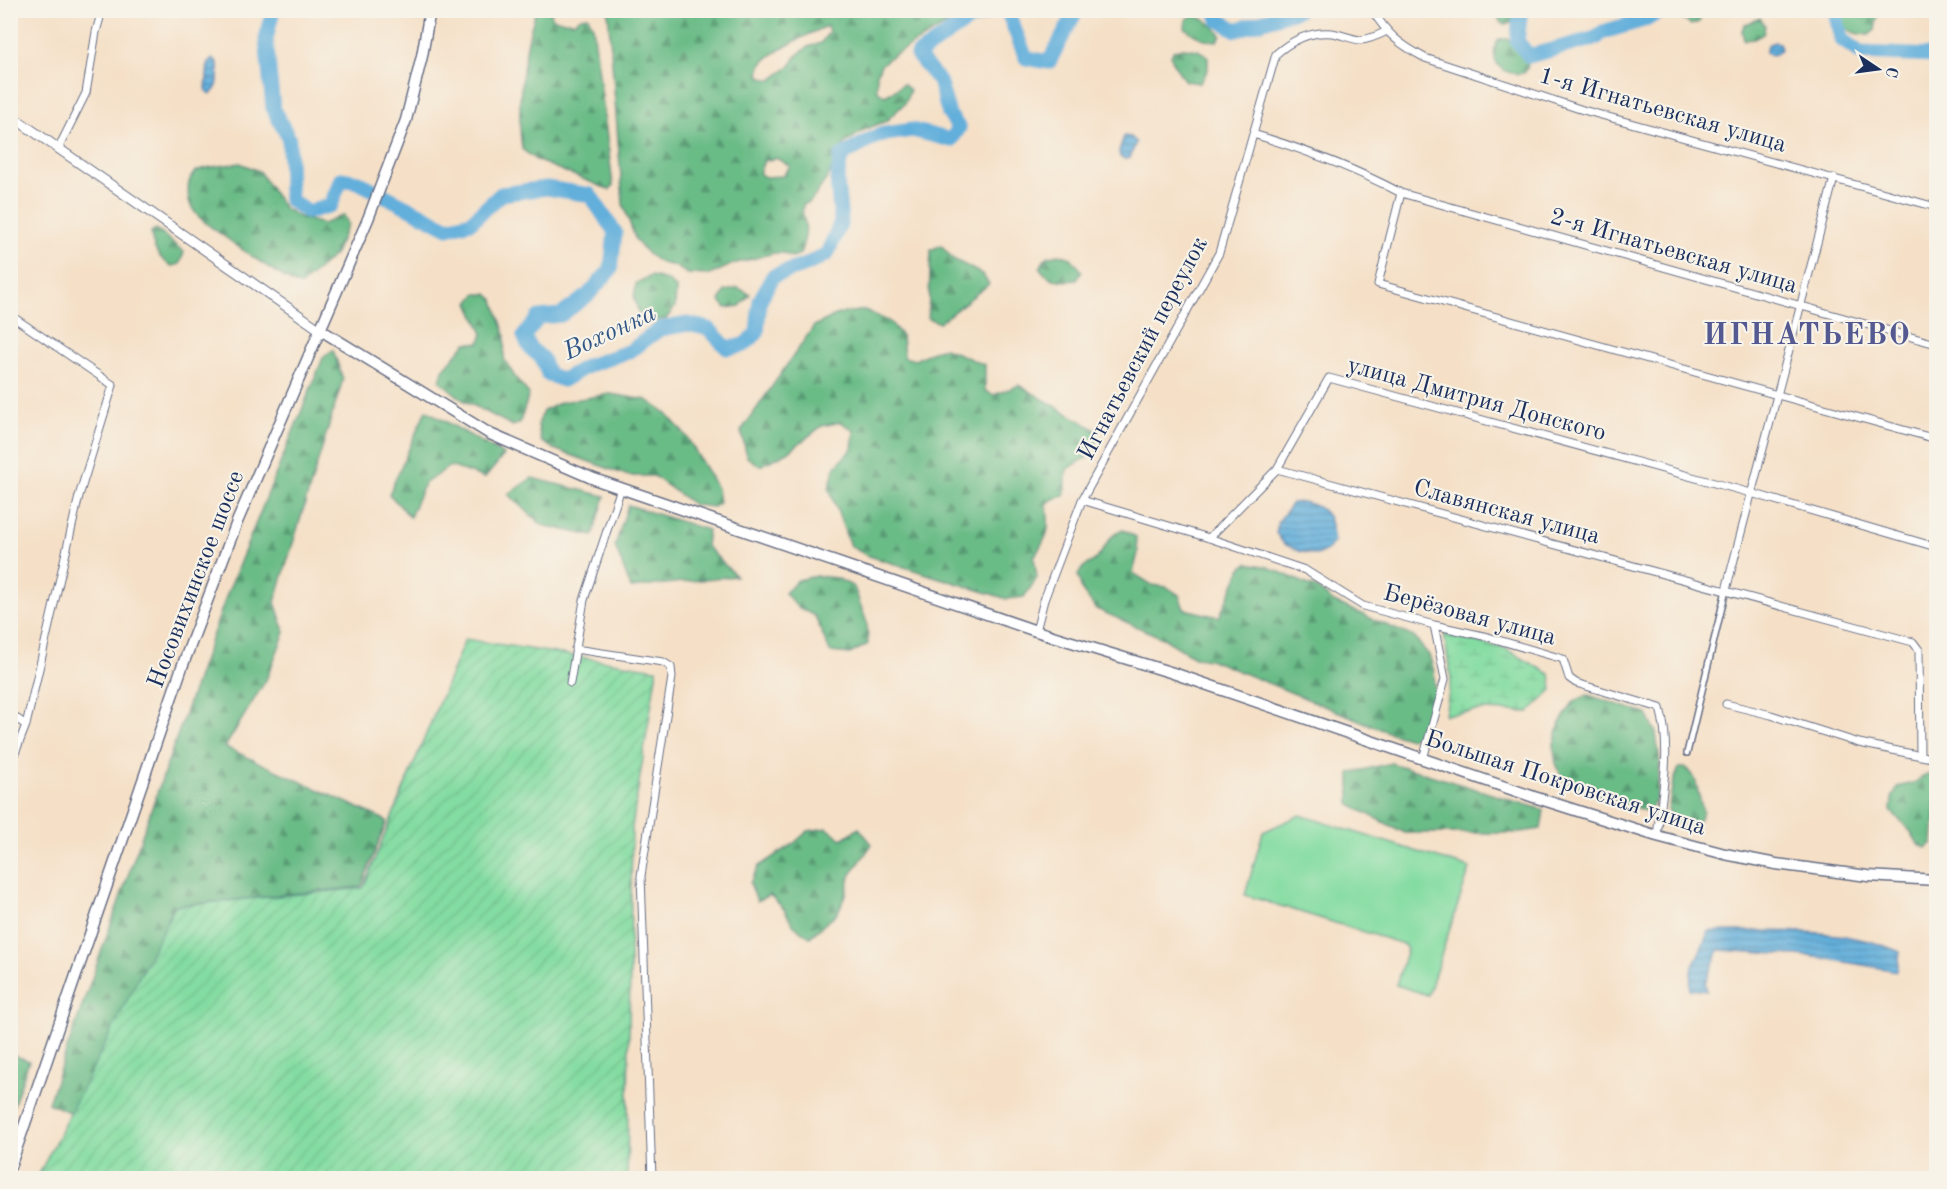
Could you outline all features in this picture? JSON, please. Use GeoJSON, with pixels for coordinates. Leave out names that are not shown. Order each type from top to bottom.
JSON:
{"type":"FeatureCollection","features":[{"type":"Feature","properties":{"kind":"main road","name":"Носовихинское шоссе"},"geometry":{"type":"LineString","coordinates":[[10,1167],[183,667],[237,522],[368,219],[406,120],[422,56],[430,10]]}},
{"type":"Feature","properties":{"kind":"main road","name":"Большая Покровская улица"},"geometry":{"type":"LineString","coordinates":[[319,329],[490,434],[549,460],[621,488],[1036,631],[1657,836],[1725,854],[1787,866],[1868,876],[1936,880]]}},
{"type":"Feature","properties":{"kind":"street"},"geometry":{"type":"LineString","coordinates":[[59,147],[86,93],[102,10]]}},
{"type":"Feature","properties":{"kind":"street","name":"1-я Игнатьевская улица"},"geometry":{"type":"LineString","coordinates":[[1372,10],[1384,28],[1401,45],[1425,57],[1583,110],[1936,207]]}},
{"type":"Feature","properties":{"kind":"street","name":"Игнатьевский переулок"},"geometry":{"type":"LineString","coordinates":[[1036,631],[1044,600],[1082,500],[1219,253],[1276,54],[1288,43],[1303,36],[1331,33],[1360,40],[1375,36],[1384,28]]}},
{"type":"Feature","properties":{"kind":"street"},"geometry":{"type":"LineString","coordinates":[[10,115],[319,329]]}},
{"type":"Feature","properties":{"kind":"street","name":"2-я Игнатьевская улица"},"geometry":{"type":"LineString","coordinates":[[1253,134],[1309,151],[1375,179],[1401,193],[1936,344]]}},
{"type":"Feature","properties":{"kind":"street"},"geometry":{"type":"LineString","coordinates":[[1687,753],[1726,590],[1834,178]]}},
{"type":"Feature","properties":{"kind":"street"},"geometry":{"type":"LineString","coordinates":[[1401,193],[1378,284],[1936,439]]}},
{"type":"Feature","properties":{"kind":"street"},"geometry":{"type":"LineString","coordinates":[[10,315],[113,385],[79,496],[26,725],[10,766]]}},
{"type":"Feature","properties":{"kind":"street","name":"улица Дмитрия Донского"},"geometry":{"type":"LineString","coordinates":[[1209,538],[1277,469],[1329,378],[1751,493],[1936,547]]}},
{"type":"Feature","properties":{"kind":"street","name":"Славянская улица"},"geometry":{"type":"LineString","coordinates":[[1277,469],[1908,640],[1917,645],[1919,650],[1920,756]]}},
{"type":"Feature","properties":{"kind":"street"},"geometry":{"type":"LineString","coordinates":[[570,682],[584,600],[621,488]]}},
{"type":"Feature","properties":{"kind":"street"},"geometry":{"type":"LineString","coordinates":[[1082,500],[1209,538]]}},
{"type":"Feature","properties":{"kind":"street","name":"Берёзовая улица"},"geometry":{"type":"LineString","coordinates":[[1209,538],[1305,570],[1363,606],[1434,625],[1488,636],[1563,658],[1569,678],[1576,682],[1660,708],[1663,718],[1666,760],[1657,836]]}},
{"type":"Feature","properties":{"kind":"street"},"geometry":{"type":"LineString","coordinates":[[1423,759],[1445,679],[1434,625]]}},
{"type":"Feature","properties":{"kind":"street"},"geometry":{"type":"LineString","coordinates":[[575,649],[663,663],[671,667],[672,677],[641,876],[652,1179]]}},
{"type":"Feature","properties":{"kind":"street"},"geometry":{"type":"LineString","coordinates":[[1726,704],[1771,715],[1859,743],[1936,759]]}},
{"type":"Feature","properties":{"kind":"street"},"geometry":{"type":"LineString","coordinates":[[10,714],[26,725]]}},
{"type":"Feature","properties":{"kind":"green space"},"geometry":{"type":"Polygon","coordinates":[[[608,10],[963,11],[948,24],[890,57],[881,65],[877,74],[877,90],[885,96],[903,84],[910,90],[905,103],[886,121],[866,129],[845,143],[827,178],[812,200],[803,205],[805,232],[800,254],[792,257],[783,253],[774,253],[733,264],[710,275],[688,274],[675,266],[661,263],[649,255],[636,241],[623,204],[608,10]],[[827,26],[773,54],[761,65],[759,74],[763,78],[772,80],[791,65],[797,55],[808,47],[821,43],[829,32],[827,26]],[[776,158],[764,161],[759,173],[765,177],[783,176],[790,166],[776,158]]]}},
{"type":"Feature","properties":{"kind":"green space"},"geometry":{"type":"Polygon","coordinates":[[[536,11],[552,11],[551,16],[557,20],[574,22],[581,17],[588,16],[593,26],[613,185],[610,190],[536,160],[522,149],[520,97],[527,43],[536,11]]]}},
{"type":"Feature","properties":{"kind":"green space"},"geometry":{"type":"Polygon","coordinates":[[[1495,11],[1514,11],[1512,23],[1501,23],[1495,11]]]}},
{"type":"Feature","properties":{"kind":"green space"},"geometry":{"type":"Polygon","coordinates":[[[1704,11],[1699,22],[1691,25],[1681,18],[1680,13],[1704,11]]]}},
{"type":"Feature","properties":{"kind":"green space"},"geometry":{"type":"Polygon","coordinates":[[[1838,11],[1878,11],[1875,30],[1869,35],[1856,34],[1848,30],[1842,23],[1838,11]]]}},
{"type":"Feature","properties":{"kind":"green space"},"geometry":{"type":"Polygon","coordinates":[[[1192,16],[1209,22],[1215,28],[1221,35],[1217,41],[1200,37],[1185,28],[1186,20],[1192,16]]]}},
{"type":"Feature","properties":{"kind":"green space"},"geometry":{"type":"Polygon","coordinates":[[[1760,18],[1765,26],[1763,34],[1754,39],[1744,40],[1742,32],[1744,25],[1760,18]]]}},
{"type":"Feature","properties":{"kind":"green space"},"geometry":{"type":"Polygon","coordinates":[[[1508,39],[1528,63],[1524,73],[1503,70],[1496,62],[1497,41],[1508,39]]]}},
{"type":"Feature","properties":{"kind":"green space"},"geometry":{"type":"Polygon","coordinates":[[[1184,48],[1198,50],[1208,57],[1208,70],[1200,83],[1185,81],[1173,63],[1171,55],[1174,50],[1184,48]]]}},
{"type":"Feature","properties":{"kind":"green space"},"geometry":{"type":"Polygon","coordinates":[[[240,163],[259,171],[284,208],[299,217],[323,224],[344,215],[348,224],[334,255],[301,285],[295,284],[240,248],[204,221],[192,207],[188,186],[195,172],[210,167],[240,163]]]}},
{"type":"Feature","properties":{"kind":"green space"},"geometry":{"type":"Polygon","coordinates":[[[156,229],[184,252],[180,264],[172,266],[157,252],[151,232],[156,229]]]}},
{"type":"Feature","properties":{"kind":"green space"},"geometry":{"type":"Polygon","coordinates":[[[941,245],[953,259],[982,274],[989,284],[939,323],[928,318],[931,250],[941,245]]]}},
{"type":"Feature","properties":{"kind":"green space"},"geometry":{"type":"Polygon","coordinates":[[[1059,254],[1071,258],[1082,271],[1077,280],[1056,280],[1047,276],[1040,268],[1046,257],[1059,254]]]}},
{"type":"Feature","properties":{"kind":"green space"},"geometry":{"type":"Polygon","coordinates":[[[651,276],[667,280],[676,288],[675,307],[666,319],[650,321],[640,317],[634,298],[636,283],[651,276]]]}},
{"type":"Feature","properties":{"kind":"green space"},"geometry":{"type":"Polygon","coordinates":[[[738,288],[750,294],[740,306],[726,308],[720,301],[725,291],[738,288]]]}},
{"type":"Feature","properties":{"kind":"green space"},"geometry":{"type":"Polygon","coordinates":[[[476,294],[488,294],[494,300],[505,335],[504,359],[529,394],[520,423],[513,426],[463,400],[440,381],[443,370],[466,343],[479,343],[483,334],[469,303],[476,294]]]}},
{"type":"Feature","properties":{"kind":"green space"},"geometry":{"type":"Polygon","coordinates":[[[865,310],[890,322],[902,336],[904,357],[915,360],[945,348],[985,365],[985,391],[994,395],[1019,385],[1096,430],[1098,440],[1088,457],[1067,469],[1064,496],[1053,499],[1047,504],[1047,532],[1034,557],[1037,578],[1024,597],[1007,599],[866,555],[850,546],[829,488],[835,467],[852,449],[854,431],[841,422],[822,426],[788,452],[760,466],[747,457],[741,431],[814,326],[838,314],[865,310]]]}},
{"type":"Feature","properties":{"kind":"green space"},"geometry":{"type":"Polygon","coordinates":[[[333,350],[343,379],[275,602],[285,632],[266,680],[225,747],[387,821],[361,887],[173,906],[87,1120],[48,1103],[227,594],[323,358],[333,350]]]}},
{"type":"Feature","properties":{"kind":"green space"},"geometry":{"type":"Polygon","coordinates":[[[610,394],[647,400],[666,413],[687,437],[717,488],[719,503],[713,507],[694,505],[654,476],[629,476],[554,449],[541,441],[538,425],[543,411],[562,402],[610,394]]]}},
{"type":"Feature","properties":{"kind":"green space"},"geometry":{"type":"Polygon","coordinates":[[[426,410],[504,455],[485,478],[450,466],[424,484],[410,517],[389,494],[426,410]]]}},
{"type":"Feature","properties":{"kind":"green space"},"geometry":{"type":"Polygon","coordinates":[[[532,478],[605,496],[593,536],[542,525],[508,494],[532,478]]]}},
{"type":"Feature","properties":{"kind":"green space"},"geometry":{"type":"Polygon","coordinates":[[[628,505],[708,530],[706,546],[736,576],[631,588],[615,546],[628,505]]]}},
{"type":"Feature","properties":{"kind":"green space"},"geometry":{"type":"Polygon","coordinates":[[[1123,530],[1136,537],[1138,553],[1133,573],[1152,585],[1167,587],[1179,595],[1184,609],[1219,617],[1242,567],[1248,563],[1268,567],[1318,589],[1334,602],[1414,637],[1429,655],[1434,671],[1435,692],[1420,732],[1410,739],[1388,732],[1209,659],[1194,657],[1165,639],[1096,609],[1082,591],[1078,575],[1084,566],[1100,555],[1113,536],[1123,530]]]}},
{"type":"Feature","properties":{"kind":"green space"},"geometry":{"type":"Polygon","coordinates":[[[817,576],[837,578],[854,587],[867,623],[868,644],[850,654],[830,652],[815,616],[797,607],[785,593],[798,580],[817,576]]]}},
{"type":"Feature","properties":{"kind":"green space"},"geometry":{"type":"Polygon","coordinates":[[[1444,634],[1506,649],[1550,674],[1552,690],[1529,712],[1484,710],[1445,715],[1451,679],[1444,634]]]}},
{"type":"Feature","properties":{"kind":"green space"},"geometry":{"type":"Polygon","coordinates":[[[465,639],[657,669],[632,827],[627,1178],[37,1178],[175,906],[363,888],[465,639]]]}},
{"type":"Feature","properties":{"kind":"green space"},"geometry":{"type":"Polygon","coordinates":[[[1588,695],[1647,714],[1656,733],[1660,762],[1657,798],[1649,812],[1566,783],[1556,766],[1554,744],[1560,723],[1574,701],[1588,695]]]}},
{"type":"Feature","properties":{"kind":"green space"},"geometry":{"type":"Polygon","coordinates":[[[1391,763],[1544,810],[1541,829],[1513,833],[1405,833],[1350,805],[1350,773],[1391,763]]]}},
{"type":"Feature","properties":{"kind":"green space"},"geometry":{"type":"Polygon","coordinates":[[[1679,768],[1686,768],[1695,779],[1703,812],[1695,828],[1676,824],[1668,810],[1673,783],[1679,768]]]}},
{"type":"Feature","properties":{"kind":"green space"},"geometry":{"type":"Polygon","coordinates":[[[1927,774],[1936,775],[1936,804],[1933,843],[1926,848],[1918,844],[1911,832],[1891,811],[1892,799],[1897,787],[1914,783],[1927,774]]]}},
{"type":"Feature","properties":{"kind":"green space"},"geometry":{"type":"Polygon","coordinates":[[[1300,815],[1470,868],[1428,995],[1396,985],[1407,949],[1403,944],[1245,895],[1263,832],[1300,815]]]}},
{"type":"Feature","properties":{"kind":"green space"},"geometry":{"type":"Polygon","coordinates":[[[827,828],[842,839],[859,828],[872,844],[850,876],[846,894],[838,912],[810,937],[794,926],[784,909],[770,895],[757,901],[750,883],[759,866],[793,844],[808,831],[827,828]]]}},
{"type":"Feature","properties":{"kind":"green space"},"geometry":{"type":"Polygon","coordinates":[[[11,1054],[29,1061],[11,1112],[11,1054]]]}},
{"type":"Feature","properties":{"kind":"water"},"geometry":{"type":"Polygon","coordinates":[[[1779,43],[1781,49],[1776,54],[1766,53],[1769,44],[1779,43]]]}},
{"type":"Feature","properties":{"kind":"water"},"geometry":{"type":"Polygon","coordinates":[[[213,59],[218,64],[218,81],[216,88],[210,94],[206,91],[208,62],[213,59]]]}},
{"type":"Feature","properties":{"kind":"water"},"geometry":{"type":"Polygon","coordinates":[[[1124,136],[1131,137],[1136,142],[1130,158],[1125,159],[1120,157],[1119,151],[1124,136]]]}},
{"type":"Feature","properties":{"kind":"water"},"geometry":{"type":"Polygon","coordinates":[[[1292,503],[1312,504],[1323,511],[1332,526],[1334,542],[1327,550],[1317,555],[1299,551],[1284,544],[1276,533],[1278,522],[1292,503]]]}},
{"type":"Feature","properties":{"kind":"water"},"geometry":{"type":"Polygon","coordinates":[[[1709,931],[1806,932],[1855,938],[1900,952],[1897,971],[1810,956],[1719,950],[1705,983],[1707,991],[1690,989],[1691,971],[1709,931]]]}},
{"type":"Feature","properties":{"kind":"waterway","name":"Вохонка"},"geometry":{"type":"LineString","coordinates":[[273,10],[266,39],[273,108],[289,139],[290,200],[308,212],[331,205],[341,179],[358,182],[448,228],[471,222],[501,194],[547,188],[590,195],[615,232],[611,269],[588,295],[561,315],[539,317],[524,336],[530,348],[542,358],[548,374],[563,380],[587,366],[630,351],[660,329],[688,324],[709,329],[727,348],[744,345],[757,333],[760,300],[773,276],[806,265],[827,254],[841,222],[837,180],[841,156],[879,135],[912,130],[951,140],[959,128],[949,114],[939,81],[917,55],[970,19],[993,10]]}},
{"type":"Feature","properties":{"kind":"waterway","name":"Вохонка"},"geometry":{"type":"LineString","coordinates":[[1007,10],[1026,58],[1049,62],[1075,13],[1073,10]]}},
{"type":"Feature","properties":{"kind":"waterway","name":"Вохонка"},"geometry":{"type":"LineString","coordinates":[[1216,10],[1219,20],[1236,30],[1298,10]]}},
{"type":"Feature","properties":{"kind":"waterway","name":"Вохонка"},"geometry":{"type":"LineString","coordinates":[[1521,10],[1517,41],[1529,56],[1596,38],[1603,32],[1647,19],[1662,10]]}},
{"type":"Feature","properties":{"kind":"waterway","name":"Вохонка"},"geometry":{"type":"LineString","coordinates":[[1835,10],[1841,39],[1860,53],[1936,56]]}},
{"type":"Feature","properties":{"kind":"district","name":"ИГНАТЬЕВО"},"geometry":{"type":"Point","coordinates":[1807,334]}}]}
